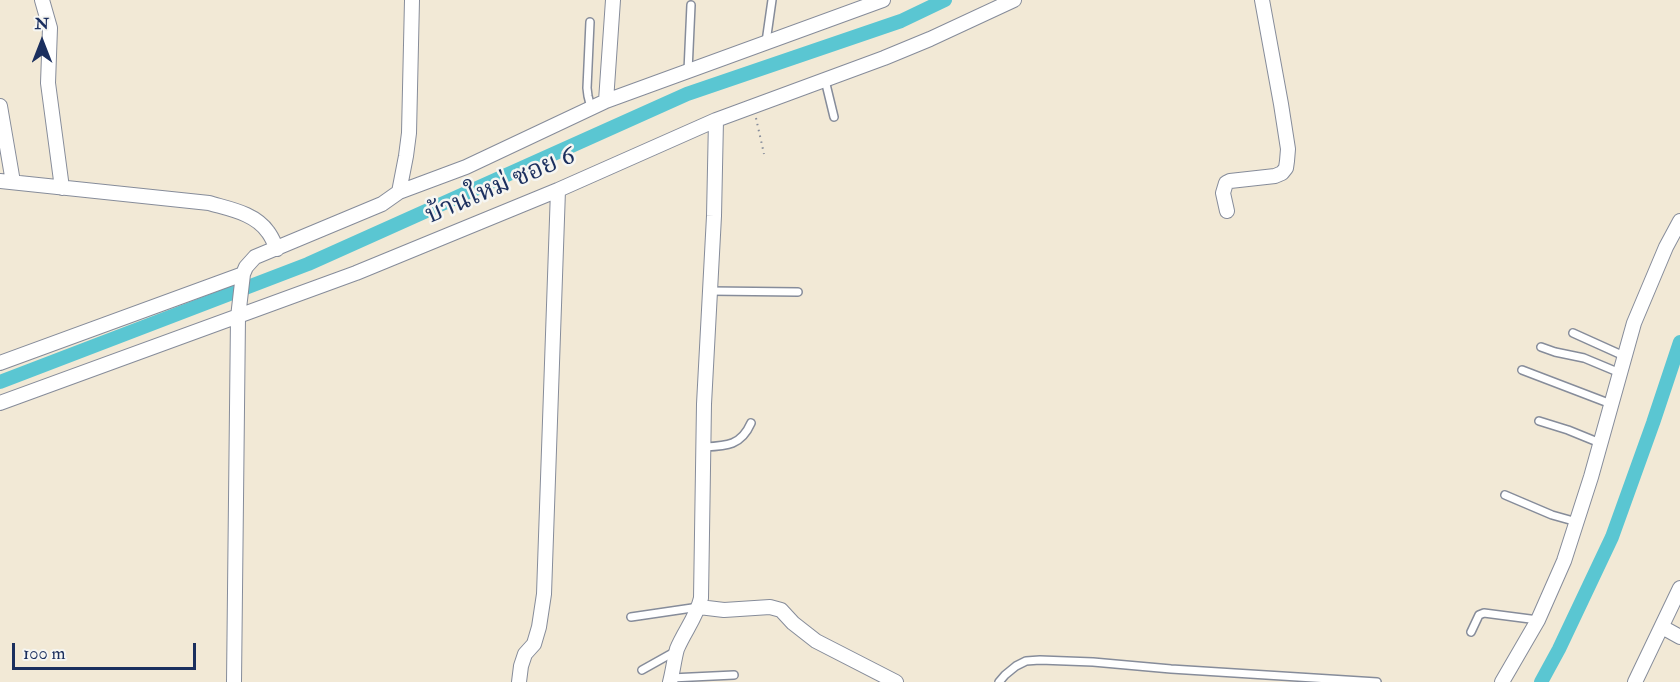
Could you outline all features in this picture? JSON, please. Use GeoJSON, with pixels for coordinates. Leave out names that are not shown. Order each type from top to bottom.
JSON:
{"type":"FeatureCollection","features":[{"type":"Feature","properties":{"kind":"street"},"geometry":{"type":"LineString","coordinates":[[42,0],[50,28],[48,83],[62,188]]}},
{"type":"Feature","properties":{"kind":"street"},"geometry":{"type":"LineString","coordinates":[[399,192],[404,174],[409,133],[412,0]]}},
{"type":"Feature","properties":{"kind":"street"},"geometry":{"type":"LineString","coordinates":[[606,101],[613,0]]}},
{"type":"Feature","properties":{"kind":"street"},"geometry":{"type":"LineString","coordinates":[[234,682],[238,313],[242,279],[246,267],[255,257],[382,204],[399,192],[466,167],[606,101],[883,0]]}},
{"type":"Feature","properties":{"kind":"street","name":"บ้านใหม่ ซอย 6"},"geometry":{"type":"LineString","coordinates":[[0,403],[238,313],[356,273],[558,190],[716,120],[930,39],[1014,0]]}},
{"type":"Feature","properties":{"kind":"street"},"geometry":{"type":"LineString","coordinates":[[1227,211],[1223,193],[1226,183],[1275,176],[1282,173],[1287,162],[1288,149],[1262,0]]}},
{"type":"Feature","properties":{"kind":"street"},"geometry":{"type":"LineString","coordinates":[[0,106],[6,182],[209,203],[241,212],[263,226],[277,249]]}},
{"type":"Feature","properties":{"kind":"street"},"geometry":{"type":"LineString","coordinates":[[671,680],[677,651],[699,607],[701,598],[716,120]]}},
{"type":"Feature","properties":{"kind":"street"},"geometry":{"type":"LineString","coordinates":[[519,682],[525,654],[534,644],[539,627],[544,594],[558,190]]}},
{"type":"Feature","properties":{"kind":"street"},"geometry":{"type":"LineString","coordinates":[[1502,682],[1539,620],[1564,561],[1634,323],[1666,247],[1680,221]]}},
{"type":"Feature","properties":{"kind":"street"},"geometry":{"type":"LineString","coordinates":[[0,363],[242,279]]}},
{"type":"Feature","properties":{"kind":"street"},"geometry":{"type":"LineString","coordinates":[[1635,682],[1680,588]]}},
{"type":"Feature","properties":{"kind":"street"},"geometry":{"type":"LineString","coordinates":[[699,607],[724,610],[770,606],[782,610],[793,623],[816,641],[896,682]]}},
{"type":"Feature","properties":{"kind":"street"},"geometry":{"type":"LineString","coordinates":[[1662,627],[1680,637]]}},
{"type":"Feature","properties":{"kind":"lane"},"geometry":{"type":"LineString","coordinates":[[766,43],[771,0]]}},
{"type":"Feature","properties":{"kind":"lane"},"geometry":{"type":"LineString","coordinates":[[688,71],[691,5]]}},
{"type":"Feature","properties":{"kind":"lane"},"geometry":{"type":"LineString","coordinates":[[590,22],[587,88],[591,108]]}},
{"type":"Feature","properties":{"kind":"lane"},"geometry":{"type":"LineString","coordinates":[[825,80],[834,117]]}},
{"type":"Feature","properties":{"kind":"lane"},"geometry":{"type":"LineString","coordinates":[[710,291],[798,292]]}},
{"type":"Feature","properties":{"kind":"lane"},"geometry":{"type":"LineString","coordinates":[[1573,333],[1624,356]]}},
{"type":"Feature","properties":{"kind":"lane"},"geometry":{"type":"LineString","coordinates":[[1541,347],[1584,358],[1620,373]]}},
{"type":"Feature","properties":{"kind":"lane"},"geometry":{"type":"LineString","coordinates":[[1522,370],[1611,404]]}},
{"type":"Feature","properties":{"kind":"lane"},"geometry":{"type":"LineString","coordinates":[[1539,421],[1600,443]]}},
{"type":"Feature","properties":{"kind":"lane"},"geometry":{"type":"LineString","coordinates":[[704,447],[727,446],[746,434],[751,423]]}},
{"type":"Feature","properties":{"kind":"lane"},"geometry":{"type":"LineString","coordinates":[[1506,495],[1552,515],[1576,522]]}},
{"type":"Feature","properties":{"kind":"lane"},"geometry":{"type":"LineString","coordinates":[[631,617],[699,607]]}},
{"type":"Feature","properties":{"kind":"lane"},"geometry":{"type":"LineString","coordinates":[[1472,632],[1479,615],[1484,613],[1539,620]]}},
{"type":"Feature","properties":{"kind":"lane"},"geometry":{"type":"LineString","coordinates":[[642,670],[677,651]]}},
{"type":"Feature","properties":{"kind":"lane"},"geometry":{"type":"LineString","coordinates":[[999,682],[1016,666],[1026,661],[1040,660],[1377,682]]}},
{"type":"Feature","properties":{"kind":"lane"},"geometry":{"type":"LineString","coordinates":[[671,680],[734,675]]}},
{"type":"Feature","properties":{"kind":"path"},"geometry":{"type":"LineString","coordinates":[[754,106],[764,153]]}},
{"type":"Feature","properties":{"kind":"waterway"},"geometry":{"type":"LineString","coordinates":[[0,382],[308,264],[687,94],[901,21],[945,0]]}},
{"type":"Feature","properties":{"kind":"waterway"},"geometry":{"type":"LineString","coordinates":[[1541,682],[1612,537],[1680,342]]}}]}
